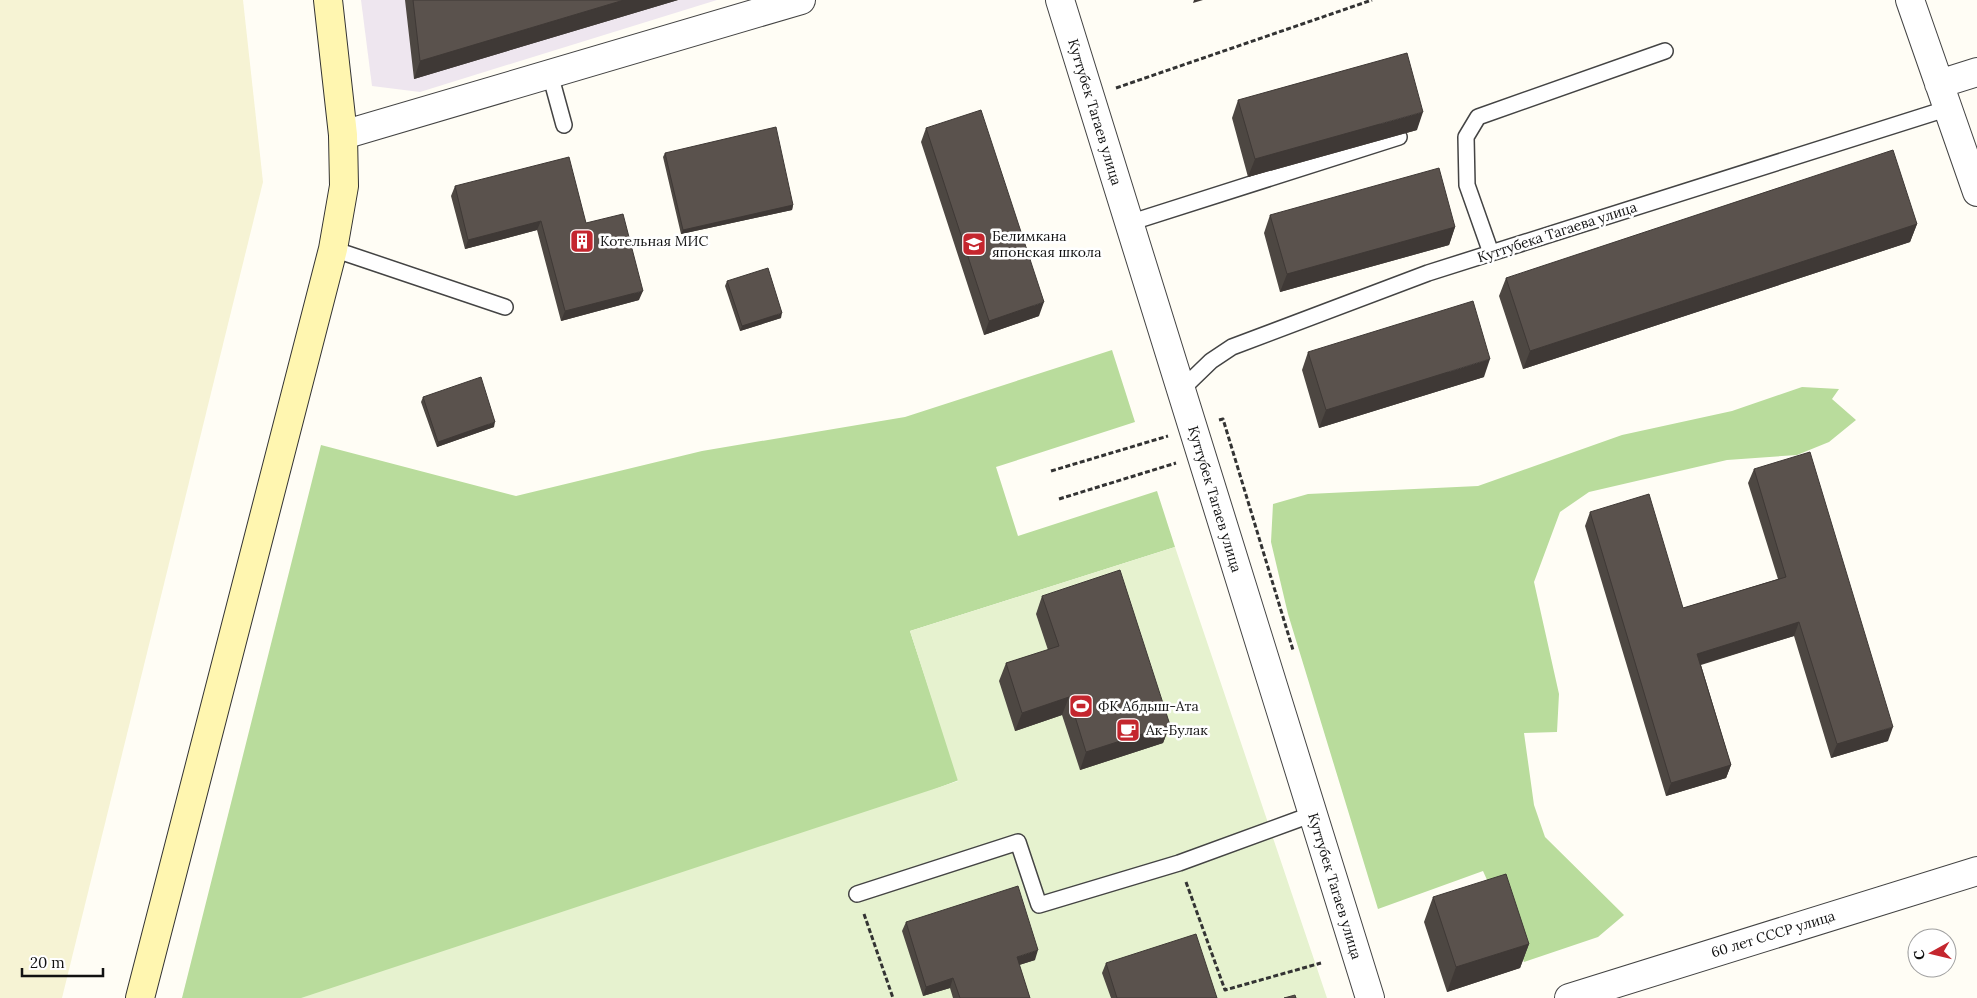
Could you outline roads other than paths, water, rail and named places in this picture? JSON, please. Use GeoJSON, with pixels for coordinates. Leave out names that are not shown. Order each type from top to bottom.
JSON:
{"type":"FeatureCollection","features":[{"type":"Feature","properties":{"kind":"street"},"geometry":{"type":"LineString","coordinates":[[140,998],[333,249],[344,186],[343,135],[328,0]]}},
{"type":"Feature","properties":{"kind":"street"},"geometry":{"type":"LineString","coordinates":[[343,135],[801,0]]}},
{"type":"Feature","properties":{"kind":"street","name":"Куттубек Тагаев улица"},"geometry":{"type":"LineString","coordinates":[[1060,0],[1370,998]]}},
{"type":"Feature","properties":{"kind":"street"},"geometry":{"type":"LineString","coordinates":[[1910,0],[1977,192]]}},
{"type":"Feature","properties":{"kind":"street"},"geometry":{"type":"LineString","coordinates":[[1944,96],[1977,72]]}},
{"type":"Feature","properties":{"kind":"street","name":"60 лет СССР улица"},"geometry":{"type":"LineString","coordinates":[[1569,998],[1977,871]]}},
{"type":"Feature","properties":{"kind":"lane"},"geometry":{"type":"LineString","coordinates":[[1491,253],[1467,185],[1466,137],[1478,117],[1665,51]]}},
{"type":"Feature","properties":{"kind":"lane"},"geometry":{"type":"LineString","coordinates":[[550,74],[564,125]]}},
{"type":"Feature","properties":{"kind":"lane","name":"Куттубека Тагаева улица"},"geometry":{"type":"LineString","coordinates":[[1181,390],[1212,361],[1232,347],[1428,273],[1491,253],[1944,96]]}},
{"type":"Feature","properties":{"kind":"lane"},"geometry":{"type":"LineString","coordinates":[[1129,223],[1400,137]]}},
{"type":"Feature","properties":{"kind":"lane"},"geometry":{"type":"LineString","coordinates":[[333,249],[505,307]]}},
{"type":"Feature","properties":{"kind":"lane"},"geometry":{"type":"LineString","coordinates":[[857,894],[1018,842],[1039,905],[1179,863],[1313,814]]}},
{"type":"Feature","properties":{"kind":"place","name":"Котельная МИС"},"geometry":{"type":"Point","coordinates":[582,241]}},
{"type":"Feature","properties":{"kind":"place","name":"Белимкана японская школа"},"geometry":{"type":"Point","coordinates":[974,244]}},
{"type":"Feature","properties":{"kind":"place","name":"ФК Абдыш-Ата"},"geometry":{"type":"Point","coordinates":[1081,706]}},
{"type":"Feature","properties":{"kind":"place","name":"Ак-Булак"},"geometry":{"type":"Point","coordinates":[1128,730]}}]}
